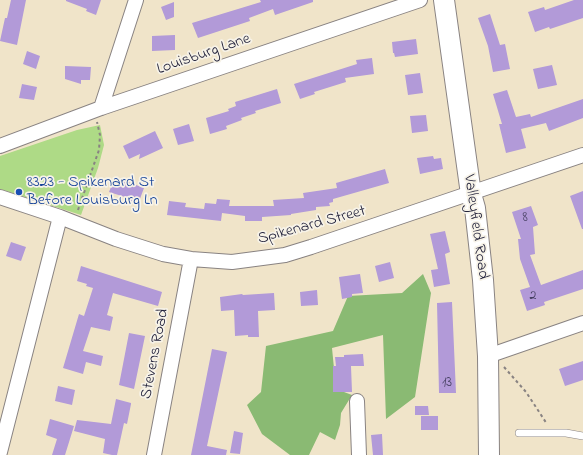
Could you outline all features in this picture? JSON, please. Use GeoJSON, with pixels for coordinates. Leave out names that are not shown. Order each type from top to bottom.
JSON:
{"type":"FeatureCollection","features":[{"type":"Feature","properties":{"kind":"street"},"geometry":{"type":"LineString","coordinates":[[101,108],[136,0]]}},
{"type":"Feature","properties":{"kind":"street","name":"Louisburg Lane"},"geometry":{"type":"LineString","coordinates":[[0,146],[101,108],[420,0]]}},
{"type":"Feature","properties":{"kind":"street","name":"Valleyfield Road"},"geometry":{"type":"LineString","coordinates":[[444,0],[483,280],[488,360],[489,455]]}},
{"type":"Feature","properties":{"kind":"street","name":"Spikenard Street"},"geometry":{"type":"LineString","coordinates":[[0,197],[74,222],[116,239],[163,254],[191,260],[232,262],[285,255],[344,237],[583,155]]}},
{"type":"Feature","properties":{"kind":"street"},"geometry":{"type":"LineString","coordinates":[[0,452],[60,217]]}},
{"type":"Feature","properties":{"kind":"street","name":"Stevens Road"},"geometry":{"type":"LineString","coordinates":[[154,455],[191,260]]}},
{"type":"Feature","properties":{"kind":"street"},"geometry":{"type":"LineString","coordinates":[[488,360],[583,323]]}},
{"type":"Feature","properties":{"kind":"street"},"geometry":{"type":"LineString","coordinates":[[357,401],[359,455]]}},
{"type":"Feature","properties":{"kind":"lane"},"geometry":{"type":"LineString","coordinates":[[519,433],[566,433],[583,436]]}},
{"type":"Feature","properties":{"kind":"path"},"geometry":{"type":"LineString","coordinates":[[74,222],[99,150],[100,135],[97,124],[101,108]]}},
{"type":"Feature","properties":{"kind":"path"},"geometry":{"type":"LineString","coordinates":[[488,360],[501,364],[526,392],[550,428]]}},
{"type":"Feature","properties":{"kind":"green space"},"geometry":{"type":"Polygon","coordinates":[[[100,125],[104,145],[98,168],[81,215],[0,189],[0,156],[77,130],[100,125]]]}},
{"type":"Feature","properties":{"kind":"green space"},"geometry":{"type":"Polygon","coordinates":[[[423,274],[431,293],[415,397],[386,419],[383,335],[332,348],[336,389],[352,395],[341,413],[340,425],[335,440],[320,432],[309,455],[290,455],[262,434],[247,405],[261,392],[266,346],[333,331],[348,296],[402,293],[423,274]]]}},
{"type":"Feature","properties":{"kind":"building"},"geometry":{"type":"Polygon","coordinates":[[[11,0],[26,0],[17,45],[0,41],[11,0]]]}},
{"type":"Feature","properties":{"kind":"building"},"geometry":{"type":"Polygon","coordinates":[[[66,0],[101,0],[96,15],[86,11],[87,9],[66,0]]]}},
{"type":"Feature","properties":{"kind":"building"},"geometry":{"type":"Polygon","coordinates":[[[260,0],[313,0],[313,2],[275,15],[273,9],[249,18],[250,21],[198,38],[192,23],[261,2],[260,0]]]}},
{"type":"Feature","properties":{"kind":"building"},"geometry":{"type":"Polygon","coordinates":[[[574,0],[583,0],[583,18],[550,29],[549,27],[535,32],[528,12],[544,7],[545,10],[574,0]]]}},
{"type":"Feature","properties":{"kind":"building"},"geometry":{"type":"Polygon","coordinates":[[[174,2],[174,17],[166,20],[161,7],[174,2]]]}},
{"type":"Feature","properties":{"kind":"building"},"geometry":{"type":"Polygon","coordinates":[[[490,14],[500,45],[505,44],[510,69],[493,72],[488,46],[478,18],[490,14]]]}},
{"type":"Feature","properties":{"kind":"building"},"geometry":{"type":"Polygon","coordinates":[[[175,35],[175,50],[152,51],[152,36],[175,35]]]}},
{"type":"Feature","properties":{"kind":"building"},"geometry":{"type":"Polygon","coordinates":[[[416,39],[418,54],[395,57],[392,42],[416,39]]]}},
{"type":"Feature","properties":{"kind":"building"},"geometry":{"type":"Polygon","coordinates":[[[27,51],[40,56],[36,69],[23,64],[27,51]]]}},
{"type":"Feature","properties":{"kind":"building"},"geometry":{"type":"Polygon","coordinates":[[[372,58],[374,74],[345,78],[346,82],[314,92],[315,94],[300,99],[294,84],[357,64],[356,60],[372,58]]]}},
{"type":"Feature","properties":{"kind":"building"},"geometry":{"type":"Polygon","coordinates":[[[552,65],[557,85],[538,89],[533,69],[552,65]]]}},
{"type":"Feature","properties":{"kind":"building"},"geometry":{"type":"Polygon","coordinates":[[[65,66],[91,67],[90,80],[81,80],[81,84],[65,79],[65,66]]]}},
{"type":"Feature","properties":{"kind":"building"},"geometry":{"type":"Polygon","coordinates":[[[420,73],[423,93],[408,95],[405,75],[420,73]]]}},
{"type":"Feature","properties":{"kind":"building"},"geometry":{"type":"Polygon","coordinates":[[[22,84],[37,87],[34,100],[19,98],[22,84]]]}},
{"type":"Feature","properties":{"kind":"building"},"geometry":{"type":"Polygon","coordinates":[[[277,89],[281,103],[255,111],[256,113],[241,118],[242,120],[226,126],[227,129],[210,134],[206,118],[229,111],[228,109],[236,106],[235,102],[277,89]]]}},
{"type":"Feature","properties":{"kind":"building"},"geometry":{"type":"Polygon","coordinates":[[[507,90],[516,117],[530,114],[531,117],[583,99],[583,118],[549,131],[546,123],[521,129],[526,148],[506,153],[499,124],[502,124],[493,94],[507,90]]]}},
{"type":"Feature","properties":{"kind":"building"},"geometry":{"type":"Polygon","coordinates":[[[426,115],[428,131],[412,133],[410,116],[426,115]]]}},
{"type":"Feature","properties":{"kind":"building"},"geometry":{"type":"Polygon","coordinates":[[[189,124],[194,141],[178,145],[173,129],[189,124]]]}},
{"type":"Feature","properties":{"kind":"building"},"geometry":{"type":"Polygon","coordinates":[[[155,131],[163,148],[139,159],[140,154],[129,159],[123,146],[155,131]]]}},
{"type":"Feature","properties":{"kind":"building"},"geometry":{"type":"Polygon","coordinates":[[[433,156],[434,159],[441,158],[443,169],[420,174],[417,158],[433,156]]]}},
{"type":"Feature","properties":{"kind":"building"},"geometry":{"type":"Polygon","coordinates":[[[385,169],[389,183],[333,199],[333,202],[329,203],[330,206],[316,207],[316,210],[291,215],[262,217],[262,221],[245,221],[245,216],[222,213],[221,221],[167,215],[169,201],[186,203],[185,207],[204,209],[205,203],[216,204],[217,199],[230,200],[229,206],[274,206],[273,200],[304,198],[303,193],[337,188],[336,183],[385,169]]]}},
{"type":"Feature","properties":{"kind":"building"},"geometry":{"type":"Polygon","coordinates":[[[115,177],[144,188],[138,204],[124,199],[125,197],[109,192],[115,177]]]}},
{"type":"Feature","properties":{"kind":"building"},"geometry":{"type":"Polygon","coordinates":[[[583,191],[583,229],[582,229],[570,196],[583,191]]]}},
{"type":"Feature","properties":{"kind":"building"},"geometry":{"type":"Polygon","coordinates":[[[531,206],[538,225],[533,227],[535,254],[530,255],[541,285],[583,270],[583,289],[544,302],[545,305],[527,311],[520,290],[530,287],[520,259],[518,239],[521,239],[512,212],[531,206]]]}},
{"type":"Feature","properties":{"kind":"building"},"geometry":{"type":"Polygon","coordinates":[[[445,231],[450,252],[445,254],[450,284],[434,287],[431,270],[438,269],[430,234],[445,231]]]}},
{"type":"Feature","properties":{"kind":"building"},"geometry":{"type":"Polygon","coordinates":[[[11,242],[26,247],[21,261],[6,256],[11,242]]]}},
{"type":"Feature","properties":{"kind":"building"},"geometry":{"type":"Polygon","coordinates":[[[390,262],[394,278],[379,282],[375,266],[390,262]]]}},
{"type":"Feature","properties":{"kind":"building"},"geometry":{"type":"Polygon","coordinates":[[[81,266],[162,292],[158,306],[113,293],[107,315],[113,317],[110,331],[91,327],[83,351],[103,356],[101,366],[86,362],[83,374],[63,368],[79,314],[84,316],[93,288],[86,286],[87,284],[77,281],[81,266]]]}},
{"type":"Feature","properties":{"kind":"building"},"geometry":{"type":"Polygon","coordinates":[[[360,274],[363,293],[352,294],[352,297],[342,299],[339,277],[360,274]]]}},
{"type":"Feature","properties":{"kind":"building"},"geometry":{"type":"Polygon","coordinates":[[[317,290],[318,305],[301,306],[300,292],[317,290]]]}},
{"type":"Feature","properties":{"kind":"building"},"geometry":{"type":"Polygon","coordinates":[[[274,293],[275,310],[258,311],[259,337],[248,337],[248,335],[235,336],[234,310],[221,311],[220,297],[242,294],[274,293]]]}},
{"type":"Feature","properties":{"kind":"building"},"geometry":{"type":"Polygon","coordinates":[[[452,302],[456,393],[439,393],[437,303],[452,302]]]}},
{"type":"Feature","properties":{"kind":"building"},"geometry":{"type":"Polygon","coordinates":[[[129,333],[145,336],[134,389],[119,385],[129,333]]]}},
{"type":"Feature","properties":{"kind":"building"},"geometry":{"type":"Polygon","coordinates":[[[212,349],[227,352],[207,446],[227,450],[226,455],[191,455],[212,349]]]}},
{"type":"Feature","properties":{"kind":"building"},"geometry":{"type":"Polygon","coordinates":[[[363,354],[364,366],[351,366],[352,392],[333,392],[333,366],[336,366],[335,357],[363,354]]]}},
{"type":"Feature","properties":{"kind":"building"},"geometry":{"type":"Polygon","coordinates":[[[583,361],[583,380],[565,386],[559,369],[583,361]]]}},
{"type":"Feature","properties":{"kind":"building"},"geometry":{"type":"Polygon","coordinates":[[[58,386],[75,390],[72,405],[55,401],[58,386]]]}},
{"type":"Feature","properties":{"kind":"building"},"geometry":{"type":"Polygon","coordinates":[[[116,399],[131,404],[127,424],[124,423],[117,455],[112,455],[103,453],[105,439],[74,431],[77,420],[111,424],[116,399]]]}},
{"type":"Feature","properties":{"kind":"building"},"geometry":{"type":"Polygon","coordinates":[[[415,406],[428,406],[429,415],[415,415],[415,406]]]}},
{"type":"Feature","properties":{"kind":"building"},"geometry":{"type":"Polygon","coordinates":[[[421,416],[438,416],[438,430],[421,430],[421,416]]]}},
{"type":"Feature","properties":{"kind":"building"},"geometry":{"type":"Polygon","coordinates":[[[50,419],[74,426],[65,455],[52,455],[57,439],[46,435],[50,419]]]}},
{"type":"Feature","properties":{"kind":"building"},"geometry":{"type":"Polygon","coordinates":[[[234,431],[243,433],[240,454],[230,453],[234,431]]]}},
{"type":"Feature","properties":{"kind":"building"},"geometry":{"type":"Polygon","coordinates":[[[382,434],[383,455],[373,455],[371,435],[382,434]]]}},
{"type":"Feature","properties":{"kind":"place","name":"8323 - Spikenard St Before Louisburg Ln"},"geometry":{"type":"Point","coordinates":[19,192]}}]}
